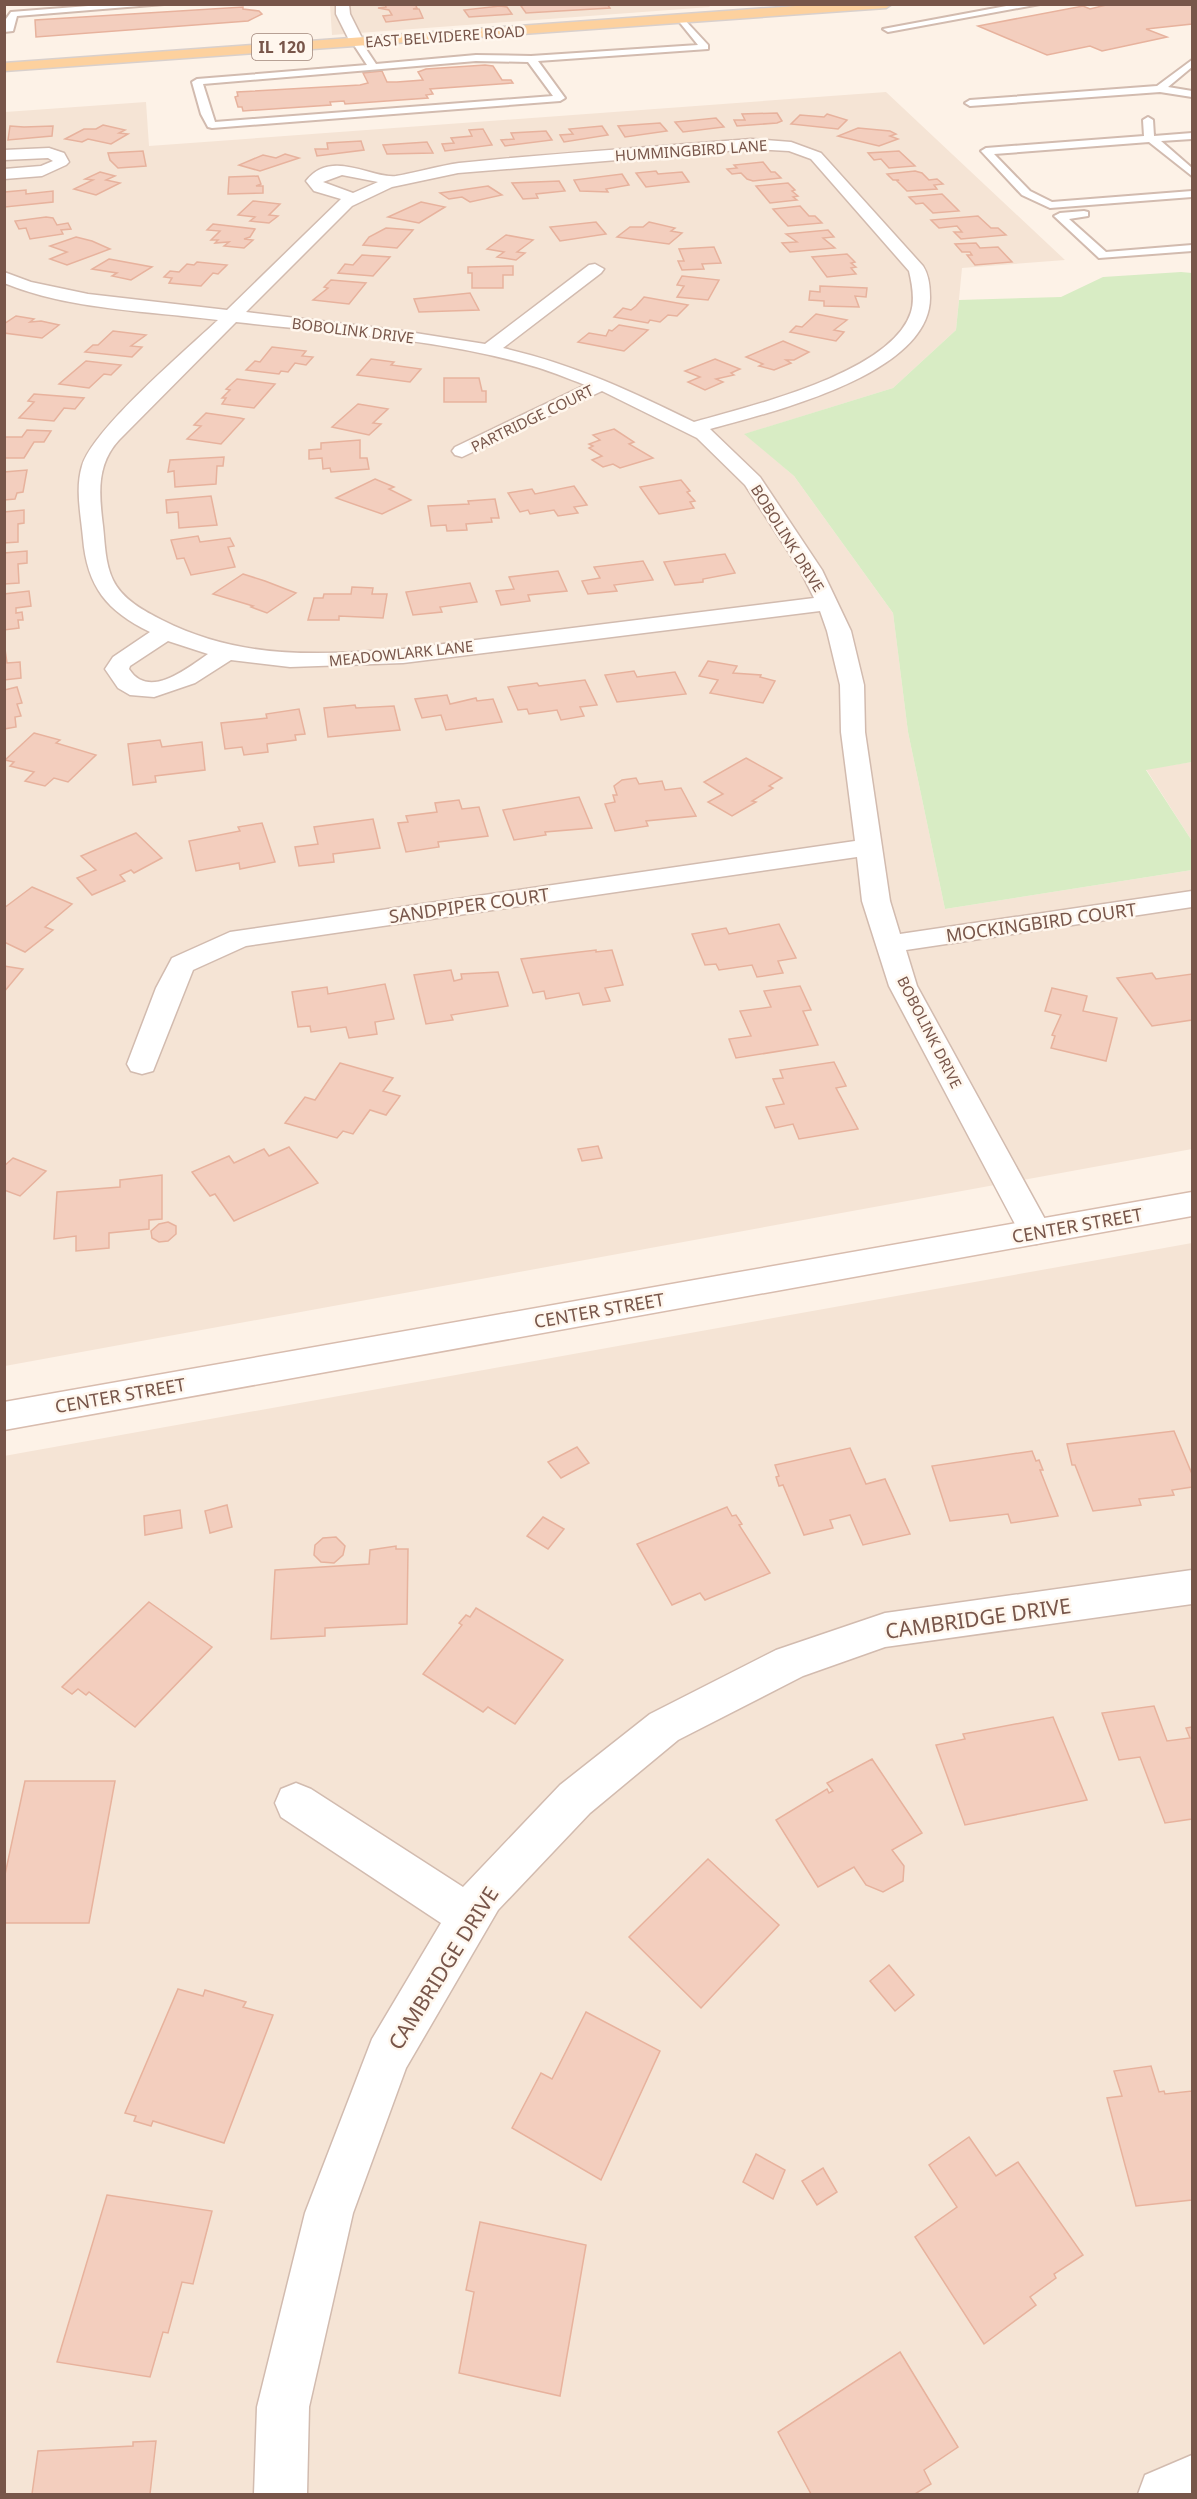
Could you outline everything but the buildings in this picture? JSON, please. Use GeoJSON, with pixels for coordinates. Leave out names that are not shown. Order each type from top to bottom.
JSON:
{"type":"FeatureCollection","features":[{"type":"Feature","properties":{"kind":"main road","name":"EAST BELVIDERE ROAD"},"geometry":{"type":"LineString","coordinates":[[4,67],[886,4]]}},
{"type":"Feature","properties":{"kind":"street"},"geometry":{"type":"LineString","coordinates":[[342,4],[343,14],[357,42]]}},
{"type":"Feature","properties":{"kind":"street","name":"HUMMINGBIRD LANE"},"geometry":{"type":"LineString","coordinates":[[231,315],[354,198],[393,181],[458,168],[751,144],[790,147],[816,156],[917,270],[923,294],[919,315],[911,331],[898,346],[858,373],[799,396],[693,428]]}},
{"type":"Feature","properties":{"kind":"street"},"geometry":{"type":"LineString","coordinates":[[4,154],[49,153],[59,156],[60,162],[56,167],[45,171],[4,174]]}},
{"type":"Feature","properties":{"kind":"street"},"geometry":{"type":"LineString","coordinates":[[354,198],[320,188],[314,181],[321,175],[338,171],[358,172],[393,181]]}},
{"type":"Feature","properties":{"kind":"street"},"geometry":{"type":"LineString","coordinates":[[489,350],[595,268]]}},
{"type":"Feature","properties":{"kind":"street","name":"BOBOLINK DRIVE"},"geometry":{"type":"LineString","coordinates":[[4,277],[35,288],[88,299],[396,334],[489,350],[536,361],[602,384],[704,434],[753,481],[811,570],[828,603],[839,631],[852,685],[853,732],[876,901],[903,986],[1036,1232]]}},
{"type":"Feature","properties":{"kind":"street","name":"MEADOWLARK LANE"},"geometry":{"type":"LineString","coordinates":[[231,315],[120,425],[97,454],[91,471],[89,485],[96,568],[107,590],[119,605],[166,632],[200,646],[288,660],[366,658],[828,603]]}},
{"type":"Feature","properties":{"kind":"street","name":"PARTRIDGE COURT"},"geometry":{"type":"LineString","coordinates":[[462,452],[602,384]]}},
{"type":"Feature","properties":{"kind":"street"},"geometry":{"type":"LineString","coordinates":[[166,632],[121,662],[117,669],[122,681],[135,689],[153,691],[174,685],[199,672],[228,651]]}},
{"type":"Feature","properties":{"kind":"street","name":"SANDPIPER COURT"},"geometry":{"type":"LineString","coordinates":[[142,1064],[170,988],[182,964],[240,938],[869,847]]}},
{"type":"Feature","properties":{"kind":"street","name":"MOCKINGBIRD COURT"},"geometry":{"type":"LineString","coordinates":[[890,944],[1192,899]]}},
{"type":"Feature","properties":{"kind":"street","name":"CENTER STREET"},"geometry":{"type":"LineString","coordinates":[[4,1416],[1192,1204]]}},
{"type":"Feature","properties":{"kind":"street","name":"CAMBRIDGE DRIVE"},"geometry":{"type":"LineString","coordinates":[[280,2494],[283,2407],[329,2213],[388,2055],[483,1895],[575,1799],[664,1727],[790,1663],[885,1630],[1192,1587]]}},
{"type":"Feature","properties":{"kind":"street"},"geometry":{"type":"LineString","coordinates":[[296,1803],[470,1917]]}},
{"type":"Feature","properties":{"kind":"street"},"geometry":{"type":"LineString","coordinates":[[1164,2494],[1192,2481]]}},
{"type":"Feature","properties":{"kind":"lane"},"geometry":{"type":"LineString","coordinates":[[4,29],[10,29],[10,19],[14,14],[160,4]]}},
{"type":"Feature","properties":{"kind":"lane"},"geometry":{"type":"LineString","coordinates":[[888,29],[1036,4]]}},
{"type":"Feature","properties":{"kind":"lane"},"geometry":{"type":"LineString","coordinates":[[531,59],[561,98],[212,125],[206,114],[197,82],[476,57],[531,59],[705,47],[681,19]]}},
{"type":"Feature","properties":{"kind":"lane"},"geometry":{"type":"LineString","coordinates":[[357,42],[373,68]]}},
{"type":"Feature","properties":{"kind":"lane"},"geometry":{"type":"LineString","coordinates":[[1160,89],[1192,63]]}},
{"type":"Feature","properties":{"kind":"lane"},"geometry":{"type":"LineString","coordinates":[[970,104],[1160,89],[1192,94]]}},
{"type":"Feature","properties":{"kind":"lane"},"geometry":{"type":"LineString","coordinates":[[1148,120],[1149,137],[1192,173]]}},
{"type":"Feature","properties":{"kind":"lane"},"geometry":{"type":"LineString","coordinates":[[1192,136],[983,148],[1026,193],[1038,201],[1050,204],[1192,194]]}},
{"type":"Feature","properties":{"kind":"lane"},"geometry":{"type":"LineString","coordinates":[[1192,204],[1060,216],[1104,256],[1192,248]]}},
{"type":"Feature","properties":{"kind":"shaded area"},"geometry":{"type":"Polygon","coordinates":[[[708,4],[710,7],[332,35],[330,5],[708,4]]]}},
{"type":"Feature","properties":{"kind":"shaded area"},"geometry":{"type":"Polygon","coordinates":[[[886,92],[1065,260],[962,268],[956,330],[893,388],[745,434],[794,476],[893,613],[908,732],[945,909],[1192,870],[1192,1149],[5,1366],[5,112],[146,102],[149,146],[886,92]]]}},
{"type":"Feature","properties":{"kind":"shaded area"},"geometry":{"type":"Polygon","coordinates":[[[1192,762],[1192,841],[1146,769],[1192,762]]]}},
{"type":"Feature","properties":{"kind":"shaded area"},"geometry":{"type":"Polygon","coordinates":[[[1192,1243],[1192,2494],[5,2494],[4,1456],[1192,1243]]]}},
{"type":"Feature","properties":{"kind":"green space"},"geometry":{"type":"Polygon","coordinates":[[[1192,273],[1192,762],[1146,770],[1192,841],[1192,870],[945,909],[908,732],[893,613],[794,476],[744,434],[893,388],[956,330],[959,300],[1061,297],[1103,277],[1192,273]]]}}]}
